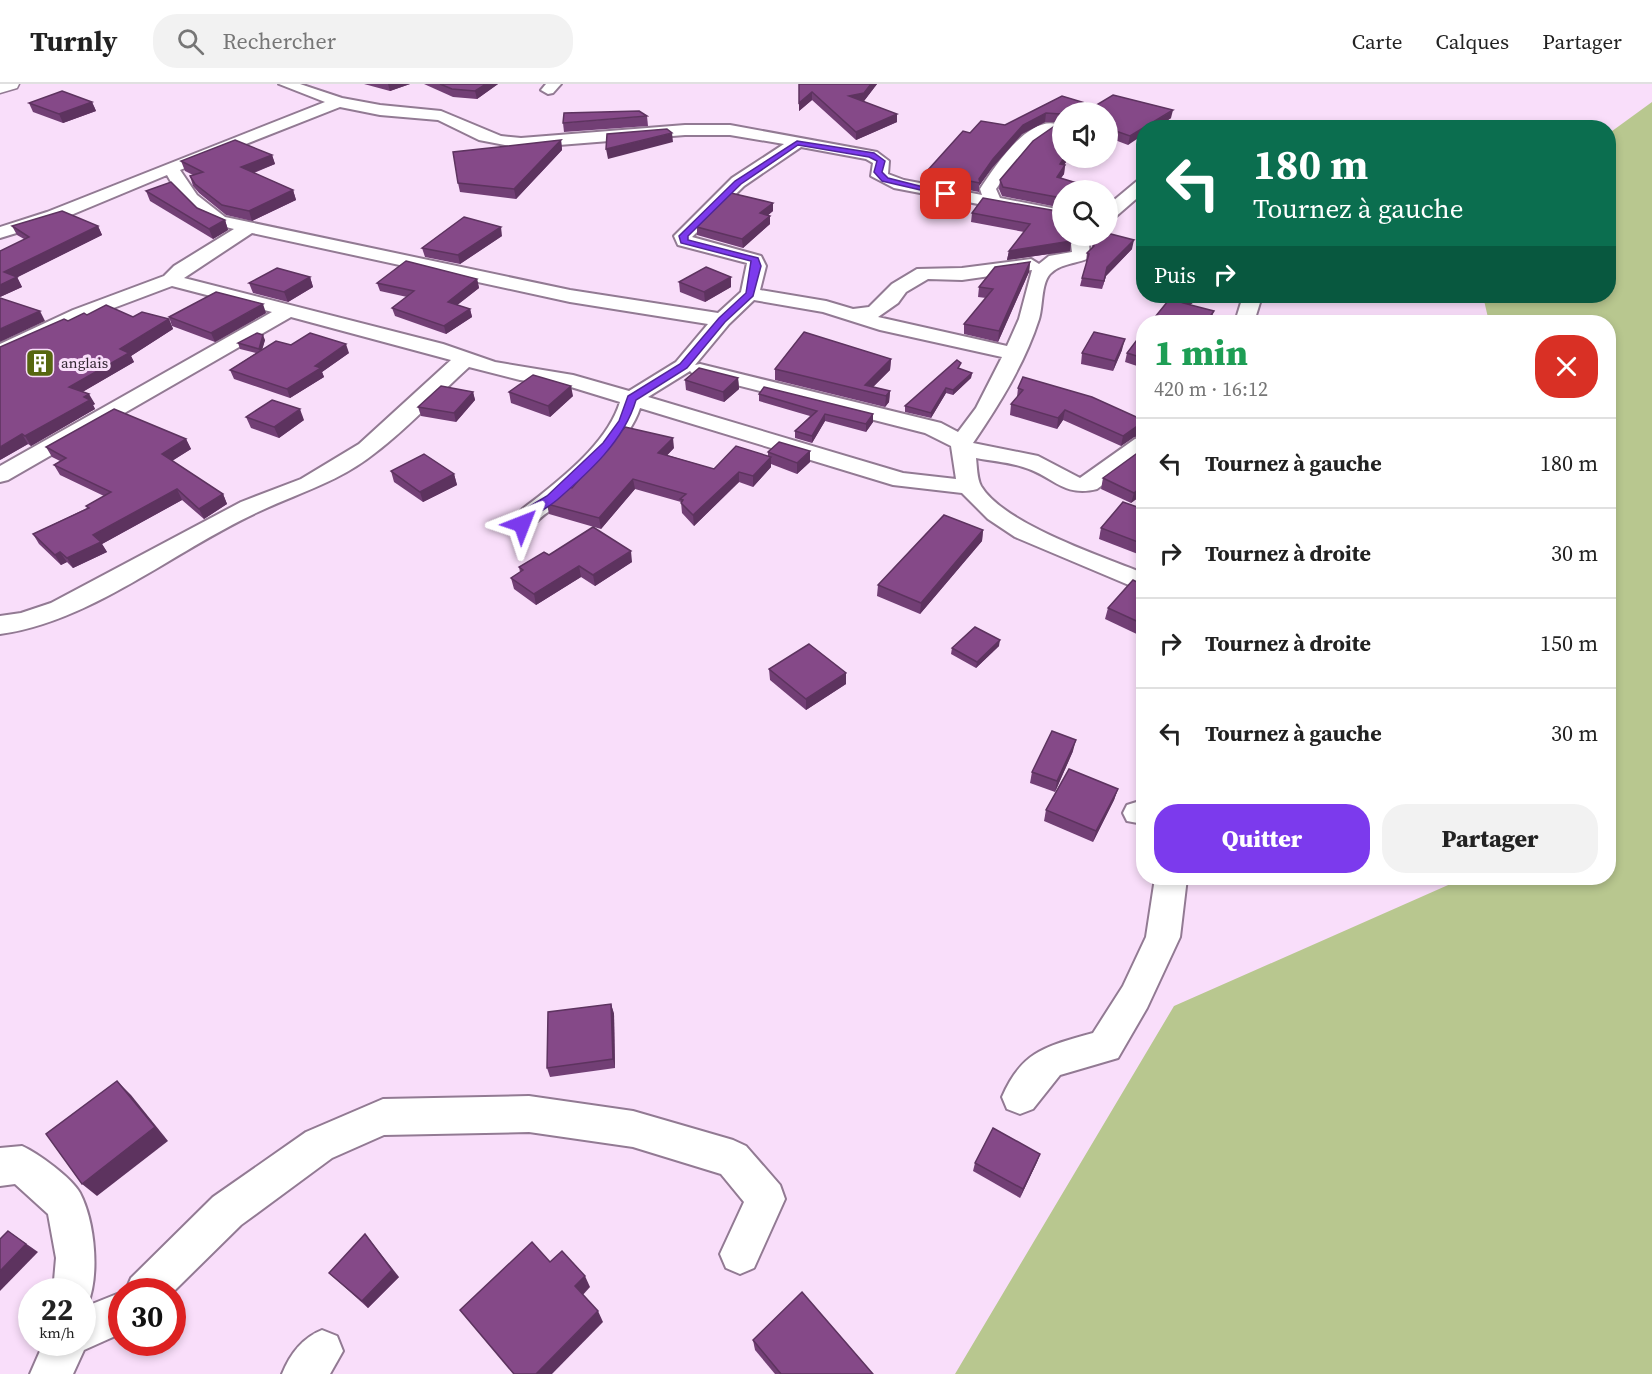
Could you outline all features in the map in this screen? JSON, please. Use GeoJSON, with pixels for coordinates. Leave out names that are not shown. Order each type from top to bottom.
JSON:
{"type":"FeatureCollection","features":[{"type":"Feature","properties":{"kind":"highway"},"geometry":{"type":"LineString","coordinates":[[0,88],[11,84]]}},
{"type":"Feature","properties":{"kind":"street"},"geometry":{"type":"LineString","coordinates":[[295,85],[339,102],[380,110],[441,116],[485,137],[520,143],[721,130],[871,155],[881,161],[878,172],[885,179],[993,203],[1052,212]]}},
{"type":"Feature","properties":{"kind":"street"},"geometry":{"type":"LineString","coordinates":[[0,233],[53,216],[339,102]]}},
{"type":"Feature","properties":{"kind":"street"},"geometry":{"type":"LineString","coordinates":[[993,203],[988,189],[1008,161],[1031,135],[1052,127]]}},
{"type":"Feature","properties":{"kind":"street"},"geometry":{"type":"LineString","coordinates":[[522,524],[530,512],[551,499],[607,445],[625,421],[632,398],[683,366],[722,320],[750,294],[757,266],[755,260],[684,241],[684,236],[738,182],[797,143]]}},
{"type":"Feature","properties":{"kind":"street"},"geometry":{"type":"LineString","coordinates":[[171,168],[180,185],[208,215],[220,221],[570,296],[722,320]]}},
{"type":"Feature","properties":{"kind":"street"},"geometry":{"type":"LineString","coordinates":[[1118,206],[1136,191]]}},
{"type":"Feature","properties":{"kind":"street"},"geometry":{"type":"LineString","coordinates":[[0,352],[80,314],[171,280],[181,270],[248,228]]}},
{"type":"Feature","properties":{"kind":"street"},"geometry":{"type":"LineString","coordinates":[[853,315],[875,312],[891,299],[899,288],[924,273],[962,274],[1067,260],[1081,255],[1080,246]]}},
{"type":"Feature","properties":{"kind":"street"},"geometry":{"type":"LineString","coordinates":[[1055,260],[1039,274],[1029,319],[1014,354],[986,410],[962,446],[969,487],[996,514],[1024,532],[1136,580]]}},
{"type":"Feature","properties":{"kind":"street"},"geometry":{"type":"LineString","coordinates":[[171,280],[287,311],[347,324],[467,357],[489,367],[520,374],[573,381],[901,480],[969,487]]}},
{"type":"Feature","properties":{"kind":"street"},"geometry":{"type":"LineString","coordinates":[[750,294],[826,307],[887,326],[1014,354]]}},
{"type":"Feature","properties":{"kind":"street"},"geometry":{"type":"LineString","coordinates":[[0,475],[287,311]]}},
{"type":"Feature","properties":{"kind":"street"},"geometry":{"type":"LineString","coordinates":[[0,625],[24,622],[60,609],[249,507],[317,480],[367,449],[467,357]]}},
{"type":"Feature","properties":{"kind":"street"},"geometry":{"type":"LineString","coordinates":[[683,366],[933,428],[962,446],[1030,461],[1080,485],[1089,484],[1136,449]]}},
{"type":"Feature","properties":{"kind":"street"},"geometry":{"type":"LineString","coordinates":[[1020,1097],[1049,1062],[1105,1046],[1135,997],[1162,936],[1170,885]]}},
{"type":"Feature","properties":{"kind":"street"},"geometry":{"type":"LineString","coordinates":[[159,1278],[227,1211],[319,1144],[383,1117],[529,1114],[633,1129],[733,1159],[766,1199],[740,1254]]}},
{"type":"Feature","properties":{"kind":"street"},"geometry":{"type":"LineString","coordinates":[[0,1167],[22,1165],[65,1204],[76,1258],[74,1278]]}},
{"type":"Feature","properties":{"kind":"street"},"geometry":{"type":"LineString","coordinates":[[51,1374],[59,1356]]}},
{"type":"Feature","properties":{"kind":"green space"},"geometry":{"type":"Polygon","coordinates":[[[1652,102],[1652,1374],[955,1374],[1174,1006],[1448,885],[1616,885],[1616,315],[1487,315],[1485,303],[1616,303],[1616,128],[1652,102]]]}},
{"type":"Feature","properties":{"kind":"building"},"geometry":{"type":"Polygon","coordinates":[[[440,84],[486,84],[475,91],[452,89],[440,84]]]}},
{"type":"Feature","properties":{"kind":"building"},"geometry":{"type":"Polygon","coordinates":[[[799,84],[871,84],[864,93],[849,96],[897,114],[856,132],[812,92],[799,103],[799,84]]]}},
{"type":"Feature","properties":{"kind":"building"},"geometry":{"type":"Polygon","coordinates":[[[62,91],[92,102],[59,114],[29,103],[62,91]]]}},
{"type":"Feature","properties":{"kind":"building"},"geometry":{"type":"Polygon","coordinates":[[[1113,95],[1173,110],[1156,120],[1136,120],[1136,132],[1130,136],[1118,132],[1118,102],[1102,102],[1113,95]]]}},
{"type":"Feature","properties":{"kind":"building"},"geometry":{"type":"Polygon","coordinates":[[[1062,96],[1082,102],[1052,102],[1052,113],[1046,113],[1023,125],[993,159],[979,179],[980,183],[937,175],[940,171],[928,170],[963,131],[970,133],[981,121],[1005,125],[1062,96]]]}},
{"type":"Feature","properties":{"kind":"building"},"geometry":{"type":"Polygon","coordinates":[[[639,111],[647,116],[563,123],[564,113],[639,111]]]}},
{"type":"Feature","properties":{"kind":"building"},"geometry":{"type":"Polygon","coordinates":[[[1052,128],[1052,168],[1063,168],[1057,177],[1067,180],[1052,180],[1052,196],[1003,187],[1000,180],[1033,141],[1052,128]]]}},
{"type":"Feature","properties":{"kind":"building"},"geometry":{"type":"Polygon","coordinates":[[[667,129],[672,133],[606,149],[607,134],[667,129]]]}},
{"type":"Feature","properties":{"kind":"building"},"geometry":{"type":"Polygon","coordinates":[[[235,140],[272,155],[241,167],[293,190],[249,211],[222,205],[195,184],[190,176],[203,172],[181,161],[235,140]]]}},
{"type":"Feature","properties":{"kind":"building"},"geometry":{"type":"Polygon","coordinates":[[[561,140],[514,189],[458,183],[453,152],[561,140]]]}},
{"type":"Feature","properties":{"kind":"building"},"geometry":{"type":"Polygon","coordinates":[[[171,182],[197,208],[225,220],[209,229],[146,191],[171,182]]]}},
{"type":"Feature","properties":{"kind":"building"},"geometry":{"type":"Polygon","coordinates":[[[731,193],[773,203],[760,213],[770,216],[742,239],[697,227],[731,193]]]}},
{"type":"Feature","properties":{"kind":"building"},"geometry":{"type":"Polygon","coordinates":[[[983,198],[1052,210],[1052,244],[1009,251],[1030,224],[972,213],[983,198]]]}},
{"type":"Feature","properties":{"kind":"building"},"geometry":{"type":"Polygon","coordinates":[[[62,211],[98,226],[4,272],[17,277],[0,285],[0,251],[29,237],[12,226],[62,211]]]}},
{"type":"Feature","properties":{"kind":"building"},"geometry":{"type":"Polygon","coordinates":[[[464,217],[501,227],[458,255],[422,248],[464,217]]]}},
{"type":"Feature","properties":{"kind":"building"},"geometry":{"type":"Polygon","coordinates":[[[1118,236],[1134,240],[1107,267],[1104,281],[1082,278],[1089,254],[1087,253],[1094,246],[1118,246],[1118,236]]]}},
{"type":"Feature","properties":{"kind":"building"},"geometry":{"type":"Polygon","coordinates":[[[406,261],[477,279],[448,302],[470,309],[444,326],[392,308],[414,291],[377,283],[406,261]]]}},
{"type":"Feature","properties":{"kind":"building"},"geometry":{"type":"Polygon","coordinates":[[[1030,262],[999,331],[964,324],[993,289],[979,287],[995,267],[1030,262]]]}},
{"type":"Feature","properties":{"kind":"building"},"geometry":{"type":"Polygon","coordinates":[[[706,267],[731,277],[704,292],[679,282],[706,267]]]}},
{"type":"Feature","properties":{"kind":"building"},"geometry":{"type":"Polygon","coordinates":[[[277,268],[310,277],[284,292],[249,283],[277,268]]]}},
{"type":"Feature","properties":{"kind":"building"},"geometry":{"type":"Polygon","coordinates":[[[216,292],[263,304],[211,333],[169,317],[216,292]]]}},
{"type":"Feature","properties":{"kind":"building"},"geometry":{"type":"Polygon","coordinates":[[[0,298],[40,311],[0,329],[0,298]]]}},
{"type":"Feature","properties":{"kind":"building"},"geometry":{"type":"Polygon","coordinates":[[[1166,303],[1183,303],[1214,311],[1211,315],[1157,315],[1166,303]]]}},
{"type":"Feature","properties":{"kind":"building"},"geometry":{"type":"Polygon","coordinates":[[[106,305],[133,317],[142,312],[169,319],[120,349],[129,353],[69,387],[89,394],[84,397],[90,400],[25,436],[22,434],[0,447],[0,347],[64,319],[68,321],[84,313],[87,315],[106,305]]]}},
{"type":"Feature","properties":{"kind":"building"},"geometry":{"type":"Polygon","coordinates":[[[804,332],[891,359],[865,385],[890,391],[886,396],[775,369],[804,332]]]}},
{"type":"Feature","properties":{"kind":"building"},"geometry":{"type":"Polygon","coordinates":[[[1094,332],[1125,339],[1115,361],[1082,353],[1094,332]]]}},
{"type":"Feature","properties":{"kind":"building"},"geometry":{"type":"Polygon","coordinates":[[[257,333],[263,335],[259,349],[238,343],[257,333]]]}},
{"type":"Feature","properties":{"kind":"building"},"geometry":{"type":"Polygon","coordinates":[[[310,333],[346,344],[315,366],[321,368],[287,389],[230,370],[276,341],[291,345],[310,333]]]}},
{"type":"Feature","properties":{"kind":"building"},"geometry":{"type":"Polygon","coordinates":[[[1136,341],[1136,356],[1127,353],[1136,341]]]}},
{"type":"Feature","properties":{"kind":"building"},"geometry":{"type":"Polygon","coordinates":[[[957,360],[961,363],[958,368],[972,373],[953,390],[946,388],[931,413],[905,406],[957,360]]]}},
{"type":"Feature","properties":{"kind":"building"},"geometry":{"type":"Polygon","coordinates":[[[699,368],[738,378],[723,392],[685,380],[699,368]]]}},
{"type":"Feature","properties":{"kind":"building"},"geometry":{"type":"Polygon","coordinates":[[[533,375],[571,386],[548,406],[509,392],[533,375]]]}},
{"type":"Feature","properties":{"kind":"building"},"geometry":{"type":"Polygon","coordinates":[[[1023,377],[1092,397],[1136,417],[1136,427],[1123,436],[1065,410],[1058,418],[1011,404],[1023,390],[1018,388],[1023,377]]]}},
{"type":"Feature","properties":{"kind":"building"},"geometry":{"type":"Polygon","coordinates":[[[441,386],[473,392],[454,413],[418,407],[441,386]]]}},
{"type":"Feature","properties":{"kind":"building"},"geometry":{"type":"Polygon","coordinates":[[[764,387],[873,414],[866,424],[825,414],[812,436],[795,431],[817,411],[759,394],[764,387]]]}},
{"type":"Feature","properties":{"kind":"building"},"geometry":{"type":"Polygon","coordinates":[[[272,400],[300,409],[274,427],[246,417],[272,400]]]}},
{"type":"Feature","properties":{"kind":"building"},"geometry":{"type":"Polygon","coordinates":[[[114,409],[186,439],[162,454],[223,494],[199,509],[177,489],[93,535],[101,542],[67,558],[60,552],[55,555],[33,534],[89,508],[86,506],[111,492],[54,465],[66,458],[46,447],[114,409]]]}},
{"type":"Feature","properties":{"kind":"building"},"geometry":{"type":"Polygon","coordinates":[[[625,427],[673,438],[658,453],[714,469],[736,446],[771,457],[753,476],[739,472],[693,515],[681,503],[683,500],[680,499],[686,494],[633,479],[599,518],[547,504],[569,487],[572,488],[625,427]]]}},
{"type":"Feature","properties":{"kind":"building"},"geometry":{"type":"Polygon","coordinates":[[[779,442],[810,451],[797,463],[768,452],[779,442]]]}},
{"type":"Feature","properties":{"kind":"building"},"geometry":{"type":"Polygon","coordinates":[[[424,454],[454,474],[420,492],[391,471],[424,454]]]}},
{"type":"Feature","properties":{"kind":"building"},"geometry":{"type":"Polygon","coordinates":[[[1136,454],[1136,491],[1134,493],[1103,478],[1136,454]]]}},
{"type":"Feature","properties":{"kind":"building"},"geometry":{"type":"Polygon","coordinates":[[[1123,502],[1136,507],[1136,541],[1101,528],[1123,502]]]}},
{"type":"Feature","properties":{"kind":"building"},"geometry":{"type":"Polygon","coordinates":[[[944,515],[983,530],[921,603],[878,585],[944,515]]]}},
{"type":"Feature","properties":{"kind":"building"},"geometry":{"type":"Polygon","coordinates":[[[593,527],[631,551],[593,575],[579,566],[534,594],[511,578],[523,570],[519,567],[544,552],[549,555],[593,527]]]}},
{"type":"Feature","properties":{"kind":"building"},"geometry":{"type":"Polygon","coordinates":[[[1133,580],[1136,582],[1136,621],[1108,608],[1133,580]]]}},
{"type":"Feature","properties":{"kind":"building"},"geometry":{"type":"Polygon","coordinates":[[[975,627],[1000,640],[977,662],[952,648],[975,627]]]}},
{"type":"Feature","properties":{"kind":"building"},"geometry":{"type":"Polygon","coordinates":[[[809,644],[846,673],[806,699],[769,669],[809,644]]]}},
{"type":"Feature","properties":{"kind":"building"},"geometry":{"type":"Polygon","coordinates":[[[1052,731],[1076,740],[1057,781],[1032,772],[1052,731]]]}},
{"type":"Feature","properties":{"kind":"building"},"geometry":{"type":"Polygon","coordinates":[[[1069,769],[1118,789],[1096,831],[1046,810],[1069,769]]]}},
{"type":"Feature","properties":{"kind":"building"},"geometry":{"type":"Polygon","coordinates":[[[611,1004],[613,1059],[547,1068],[548,1012],[611,1004]]]}},
{"type":"Feature","properties":{"kind":"building"},"geometry":{"type":"Polygon","coordinates":[[[117,1081],[155,1127],[82,1184],[46,1134],[117,1081]]]}},
{"type":"Feature","properties":{"kind":"building"},"geometry":{"type":"Polygon","coordinates":[[[993,1128],[1040,1154],[1023,1189],[975,1163],[993,1128]]]}},
{"type":"Feature","properties":{"kind":"building"},"geometry":{"type":"Polygon","coordinates":[[[8,1231],[26,1244],[0,1271],[0,1239],[8,1231]]]}},
{"type":"Feature","properties":{"kind":"building"},"geometry":{"type":"Polygon","coordinates":[[[365,1234],[392,1270],[362,1301],[329,1273],[365,1234]]]}},
{"type":"Feature","properties":{"kind":"building"},"geometry":{"type":"Polygon","coordinates":[[[532,1242],[550,1262],[562,1251],[585,1276],[575,1286],[598,1311],[536,1374],[514,1374],[460,1310],[532,1242]]]}},
{"type":"Feature","properties":{"kind":"building"},"geometry":{"type":"Polygon","coordinates":[[[802,1292],[873,1374],[781,1374],[753,1340],[802,1292]]]}},
{"type":"Feature","properties":{"kind":"place","name":"anglais"},"geometry":{"type":"Point","coordinates":[40,363]}},
{"type":"Feature","properties":{"kind":"route"},"geometry":{"type":"LineString","coordinates":[[522,524],[526,515],[551,499],[574,474],[607,445],[625,421],[632,398],[683,366],[722,320],[750,294],[757,266],[755,260],[684,241],[684,236],[704,214],[738,182],[797,143],[871,155],[881,161],[878,169],[879,176],[900,184],[946,194]]}}]}
